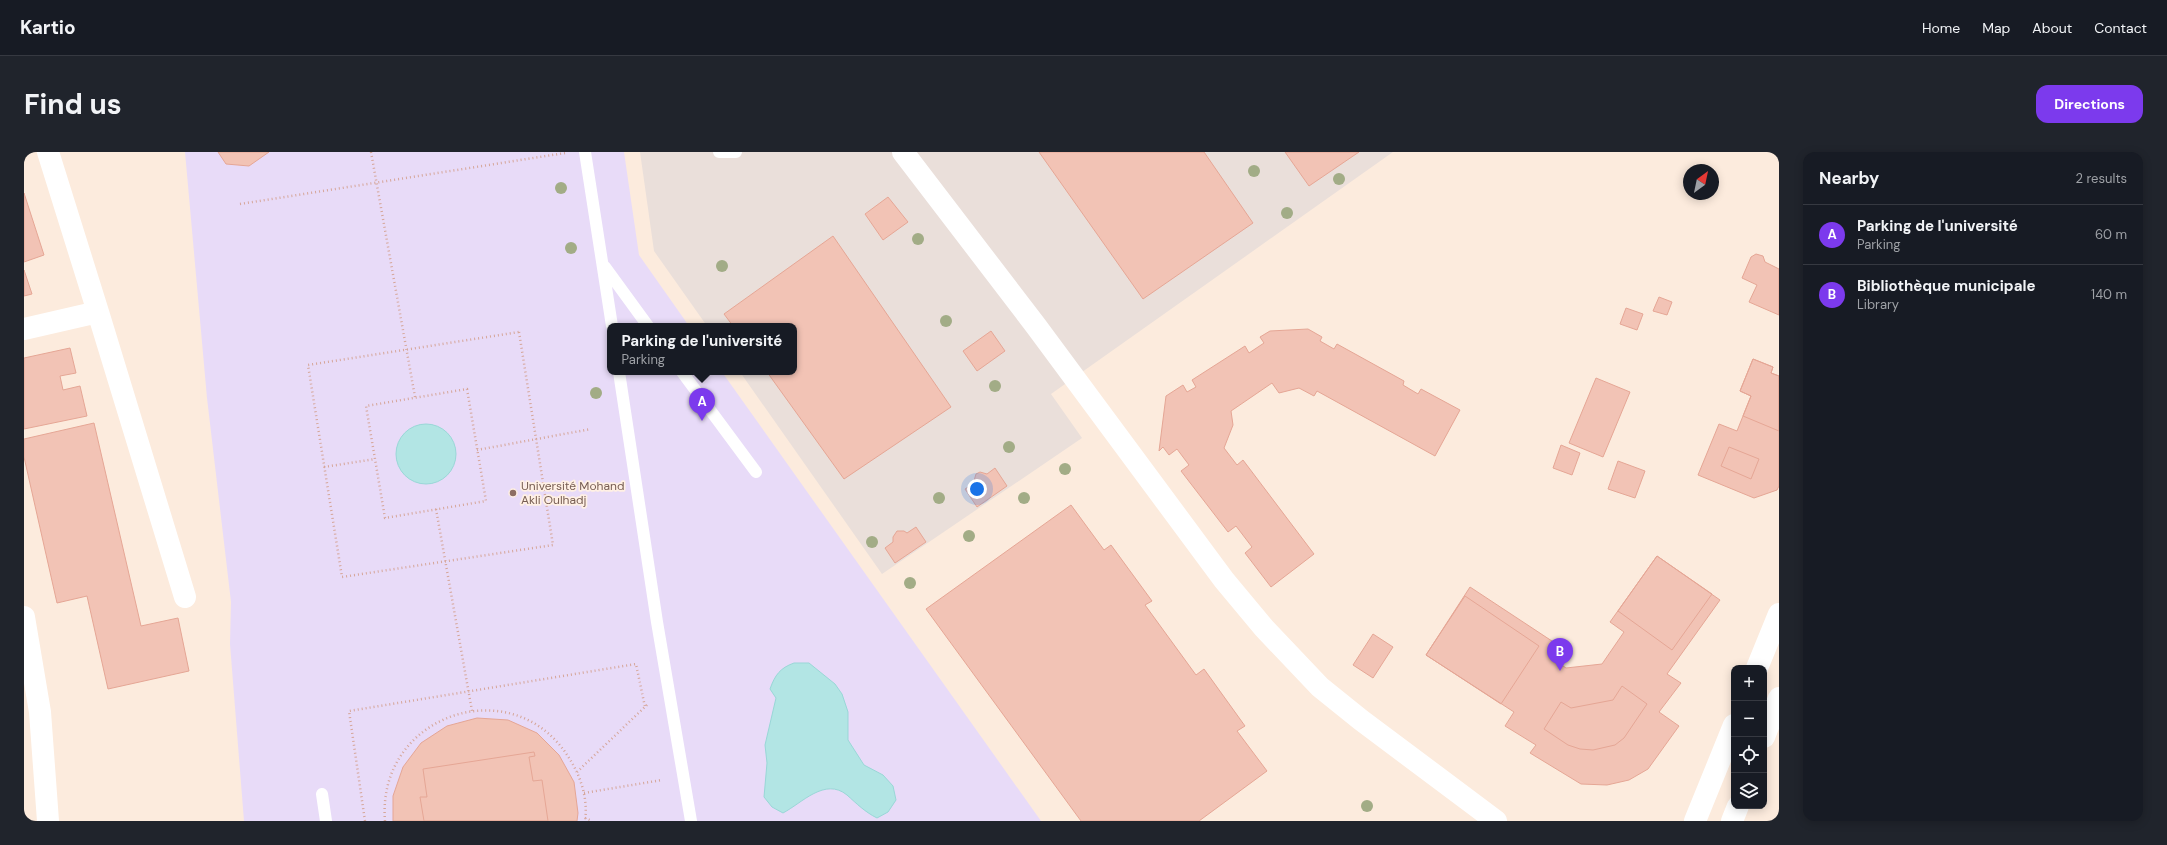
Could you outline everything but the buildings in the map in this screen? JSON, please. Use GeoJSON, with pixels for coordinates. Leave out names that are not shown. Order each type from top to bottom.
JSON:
{"type":"FeatureCollection","features":[{"type":"Feature","properties":{"kind":"street"},"geometry":{"type":"LineString","coordinates":[[48,152],[185,597]]}},
{"type":"Feature","properties":{"kind":"street"},"geometry":{"type":"LineString","coordinates":[[903,152],[1036,326],[1224,580],[1264,628],[1320,687],[1361,720],[1496,821]]}},
{"type":"Feature","properties":{"kind":"street"},"geometry":{"type":"LineString","coordinates":[[24,329],[98,312]]}},
{"type":"Feature","properties":{"kind":"street"},"geometry":{"type":"LineString","coordinates":[[1758,665],[1779,614]]}},
{"type":"Feature","properties":{"kind":"street"},"geometry":{"type":"LineString","coordinates":[[24,617],[40,712],[48,821]]}},
{"type":"Feature","properties":{"kind":"street"},"geometry":{"type":"LineString","coordinates":[[1764,737],[1779,698]]}},
{"type":"Feature","properties":{"kind":"street"},"geometry":{"type":"LineString","coordinates":[[1695,821],[1731,732]]}},
{"type":"Feature","properties":{"kind":"street"},"geometry":{"type":"LineString","coordinates":[[1732,821],[1737,809]]}},
{"type":"Feature","properties":{"kind":"lane"},"geometry":{"type":"LineString","coordinates":[[585,152],[612,323]]}},
{"type":"Feature","properties":{"kind":"lane"},"geometry":{"type":"LineString","coordinates":[[719,152],[736,152]]}},
{"type":"Feature","properties":{"kind":"lane"},"geometry":{"type":"LineString","coordinates":[[603,264],[646,323]]}},
{"type":"Feature","properties":{"kind":"lane"},"geometry":{"type":"LineString","coordinates":[[619,375],[691,821]]}},
{"type":"Feature","properties":{"kind":"lane"},"geometry":{"type":"LineString","coordinates":[[684,375],[756,472]]}},
{"type":"Feature","properties":{"kind":"lane"},"geometry":{"type":"LineString","coordinates":[[322,794],[326,821]]}},
{"type":"Feature","properties":{"kind":"path"},"geometry":{"type":"LineString","coordinates":[[371,152],[415,397]]}},
{"type":"Feature","properties":{"kind":"path"},"geometry":{"type":"LineString","coordinates":[[240,204],[571,152]]}},
{"type":"Feature","properties":{"kind":"path"},"geometry":{"type":"LineString","coordinates":[[519,332],[553,545],[342,577],[308,365],[406,350],[519,332]]}},
{"type":"Feature","properties":{"kind":"path"},"geometry":{"type":"LineString","coordinates":[[467,389],[486,501],[385,518],[366,406],[415,397],[467,389]]}},
{"type":"Feature","properties":{"kind":"path"},"geometry":{"type":"LineString","coordinates":[[477,450],[591,429]]}},
{"type":"Feature","properties":{"kind":"path"},"geometry":{"type":"LineString","coordinates":[[324,467],[375,459]]}},
{"type":"Feature","properties":{"kind":"path"},"geometry":{"type":"LineString","coordinates":[[436,509],[472,711]]}},
{"type":"Feature","properties":{"kind":"path"},"geometry":{"type":"LineString","coordinates":[[365,821],[349,711],[636,664],[645,707]]}},
{"type":"Feature","properties":{"kind":"path"},"geometry":{"type":"LineString","coordinates":[[578,772],[668,685]]}},
{"type":"Feature","properties":{"kind":"path"},"geometry":{"type":"LineString","coordinates":[[385,821],[384,806],[388,782],[396,761],[410,742],[428,727],[449,716],[472,711],[494,710],[515,715],[535,724],[553,737],[578,772],[584,793],[585,820],[592,821]]}},
{"type":"Feature","properties":{"kind":"path"},"geometry":{"type":"LineString","coordinates":[[584,793],[683,776]]}},
{"type":"Feature","properties":{"kind":"shaded area","name":"Université Mohand Akli Oulhadj"},"geometry":{"type":"Polygon","coordinates":[[[185,152],[624,152],[639,255],[687,323],[607,323],[607,375],[724,375],[1041,821],[244,821],[230,644],[231,602],[207,398],[185,152]]]}},
{"type":"Feature","properties":{"kind":"shaded area"},"geometry":{"type":"Polygon","coordinates":[[[640,152],[1393,152],[1051,394],[1082,438],[882,574],[742,375],[797,375],[797,323],[705,323],[654,251],[640,152]]]}},
{"type":"Feature","properties":{"kind":"water"},"geometry":{"type":"Polygon","coordinates":[[[420,424],[432,424],[443,429],[451,437],[456,448],[454,466],[443,479],[432,484],[420,484],[409,479],[401,471],[396,460],[396,448],[401,437],[409,429],[420,424]]]}},
{"type":"Feature","properties":{"kind":"water"},"geometry":{"type":"Polygon","coordinates":[[[794,663],[809,663],[835,684],[842,694],[848,712],[848,740],[864,765],[883,775],[893,786],[896,800],[888,812],[877,818],[839,790],[822,790],[806,798],[783,813],[772,807],[764,797],[767,763],[765,745],[776,698],[770,689],[779,673],[785,667],[794,663]]]}},
{"type":"Feature","properties":{"kind":"place","name":"Parking de l'université"},"geometry":{"type":"Point","coordinates":[702,421]}},
{"type":"Feature","properties":{"kind":"place","name":"Université Mohand Akli Oulhadj"},"geometry":{"type":"Point","coordinates":[513,493]}},
{"type":"Feature","properties":{"kind":"place","name":"Bibliothèque municipale"},"geometry":{"type":"Point","coordinates":[1560,671]}}]}
